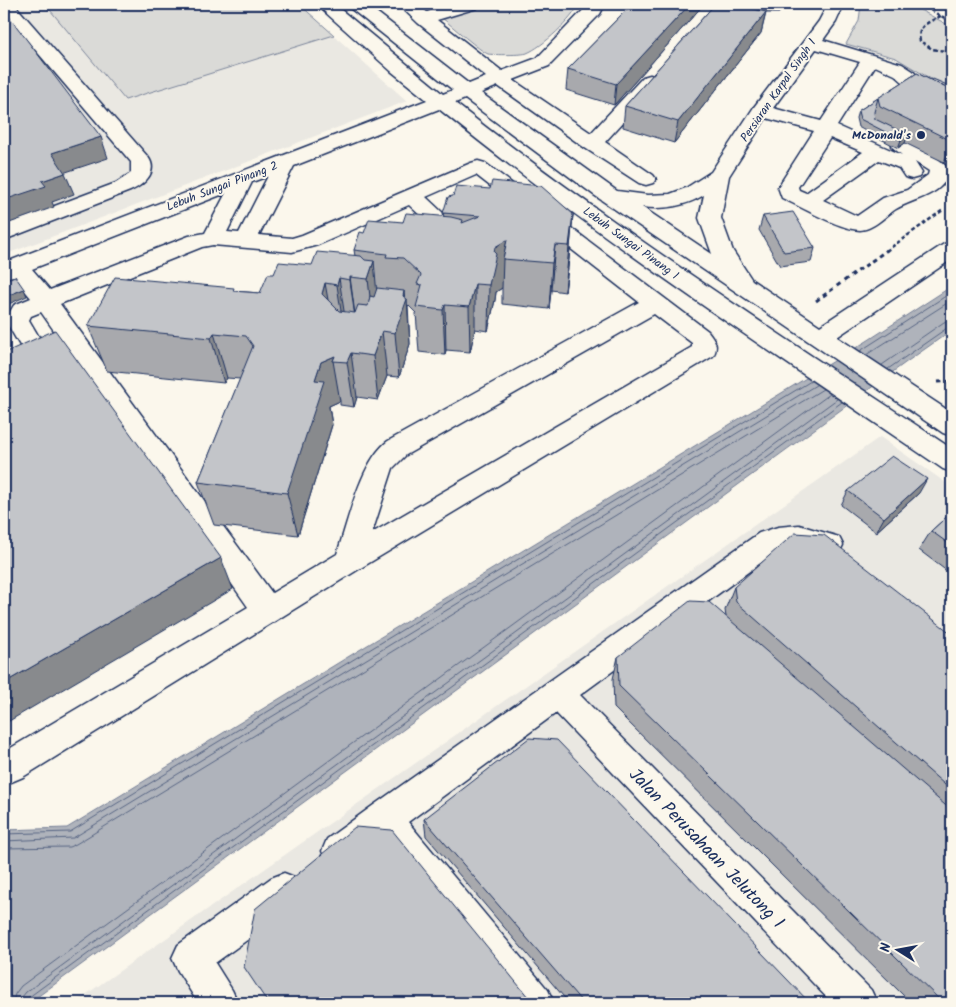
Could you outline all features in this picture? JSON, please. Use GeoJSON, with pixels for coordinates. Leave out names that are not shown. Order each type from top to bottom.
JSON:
{"type":"FeatureCollection","features":[{"type":"Feature","properties":{"kind":"street"},"geometry":{"type":"LineString","coordinates":[[4,233],[134,182],[141,175],[144,168],[141,161],[5,4]]}},
{"type":"Feature","properties":{"kind":"street","name":"Lebuh Sungai Pinang 1"},"geometry":{"type":"LineString","coordinates":[[324,4],[440,101],[643,253],[952,462]]}},
{"type":"Feature","properties":{"kind":"street","name":"Lebuh Sungai Pinang 1"},"geometry":{"type":"LineString","coordinates":[[356,4],[401,42],[601,190],[952,426]]}},
{"type":"Feature","properties":{"kind":"street"},"geometry":{"type":"LineString","coordinates":[[406,4],[501,80],[592,144],[646,179]]}},
{"type":"Feature","properties":{"kind":"street"},"geometry":{"type":"LineString","coordinates":[[424,19],[471,4]]}},
{"type":"Feature","properties":{"kind":"street","name":"Lebuh Sungai Pinang 2"},"geometry":{"type":"LineString","coordinates":[[10,268],[466,91],[501,80],[543,62],[594,10],[597,4]]}},
{"type":"Feature","properties":{"kind":"street","name":"Persiaran Karpal Singh 1"},"geometry":{"type":"LineString","coordinates":[[601,190],[619,197],[655,203],[668,202],[696,193],[719,176],[761,111],[834,11],[836,4]]}},
{"type":"Feature","properties":{"kind":"street"},"geometry":{"type":"LineString","coordinates":[[812,42],[897,68],[912,79],[913,89]]}},
{"type":"Feature","properties":{"kind":"street"},"geometry":{"type":"LineString","coordinates":[[871,59],[824,128],[788,186],[789,193],[855,223],[865,221],[891,203],[914,195],[938,178],[939,170],[933,164],[901,146]]}},
{"type":"Feature","properties":{"kind":"street"},"geometry":{"type":"LineString","coordinates":[[592,144],[665,65]]}},
{"type":"Feature","properties":{"kind":"street"},"geometry":{"type":"LineString","coordinates":[[761,111],[824,128],[906,164],[913,176],[896,192],[891,203]]}},
{"type":"Feature","properties":{"kind":"street"},"geometry":{"type":"LineString","coordinates":[[807,202],[878,151]]}},
{"type":"Feature","properties":{"kind":"street"},"geometry":{"type":"LineString","coordinates":[[245,242],[286,161]]}},
{"type":"Feature","properties":{"kind":"street"},"geometry":{"type":"LineString","coordinates":[[4,374],[31,360],[34,349],[17,320],[22,311],[45,300],[197,241],[213,238],[292,245],[310,240],[478,167],[700,336],[704,343],[704,350],[698,355],[349,561],[4,769]]}},
{"type":"Feature","properties":{"kind":"street","name":"Persiaran Karpal Singh 1"},"geometry":{"type":"LineString","coordinates":[[719,176],[710,218],[722,252],[751,292]]}},
{"type":"Feature","properties":{"kind":"street"},"geometry":{"type":"LineString","coordinates":[[213,238],[244,177]]}},
{"type":"Feature","properties":{"kind":"street"},"geometry":{"type":"LineString","coordinates":[[412,196],[430,225],[472,212],[498,212],[544,218]]}},
{"type":"Feature","properties":{"kind":"street"},"geometry":{"type":"LineString","coordinates":[[822,340],[952,249]]}},
{"type":"Feature","properties":{"kind":"street"},"geometry":{"type":"LineString","coordinates":[[10,268],[45,300],[268,611]]}},
{"type":"Feature","properties":{"kind":"street"},"geometry":{"type":"LineString","coordinates":[[96,280],[112,298]]}},
{"type":"Feature","properties":{"kind":"street"},"geometry":{"type":"LineString","coordinates":[[349,561],[381,465],[388,455],[397,448],[655,303]]}},
{"type":"Feature","properties":{"kind":"street"},"geometry":{"type":"LineString","coordinates":[[219,1003],[191,958],[557,693],[696,610],[769,541],[791,535],[807,537],[829,545],[851,558]]}},
{"type":"Feature","properties":{"kind":"street","name":"Jalan Perusahaan Jelutong 1"},"geometry":{"type":"LineString","coordinates":[[557,693],[858,1003]]}},
{"type":"Feature","properties":{"kind":"street"},"geometry":{"type":"LineString","coordinates":[[383,819],[535,1003]]}},
{"type":"Feature","properties":{"kind":"path"},"geometry":{"type":"LineString","coordinates":[[919,4],[952,22]]}},
{"type":"Feature","properties":{"kind":"path"},"geometry":{"type":"LineString","coordinates":[[941,16],[923,26],[919,39],[922,44],[931,48],[952,52]]}},
{"type":"Feature","properties":{"kind":"path"},"geometry":{"type":"LineString","coordinates":[[937,382],[952,381]]}},
{"type":"Feature","properties":{"kind":"shaded area"},"geometry":{"type":"Polygon","coordinates":[[[4,4],[299,4],[407,101],[4,255],[4,4]]]}},
{"type":"Feature","properties":{"kind":"shaded area"},"geometry":{"type":"Polygon","coordinates":[[[45,4],[299,4],[334,35],[125,100],[45,4]]]}},
{"type":"Feature","properties":{"kind":"shaded area"},"geometry":{"type":"Polygon","coordinates":[[[486,4],[579,4],[564,25],[533,50],[524,54],[501,55],[484,52],[442,18],[486,4]]]}},
{"type":"Feature","properties":{"kind":"shaded area"},"geometry":{"type":"Polygon","coordinates":[[[861,4],[909,4],[952,27],[952,96],[936,82],[896,58],[846,44],[859,21],[861,4]]]}},
{"type":"Feature","properties":{"kind":"shaded area"},"geometry":{"type":"Polygon","coordinates":[[[880,437],[952,487],[952,1003],[74,1003],[880,437]]]}},
{"type":"Feature","properties":{"kind":"water"},"geometry":{"type":"Polygon","coordinates":[[[952,286],[952,330],[29,1003],[4,1003],[4,830],[67,828],[867,341],[952,286]]]}},
{"type":"Feature","properties":{"kind":"building"},"geometry":{"type":"Polygon","coordinates":[[[632,4],[690,4],[616,84],[568,69],[632,4]]]}},
{"type":"Feature","properties":{"kind":"building"},"geometry":{"type":"Polygon","coordinates":[[[715,4],[734,4],[766,12],[678,122],[625,106],[715,4]]]}},
{"type":"Feature","properties":{"kind":"building"},"geometry":{"type":"Polygon","coordinates":[[[4,10],[101,137],[52,153],[65,173],[42,181],[46,186],[4,200],[4,10]]]}},
{"type":"Feature","properties":{"kind":"building"},"geometry":{"type":"Polygon","coordinates":[[[917,73],[952,91],[952,141],[880,106],[878,98],[917,73]]]}},
{"type":"Feature","properties":{"kind":"building"},"geometry":{"type":"Polygon","coordinates":[[[933,79],[952,87],[952,91],[931,80],[933,79]]]}},
{"type":"Feature","properties":{"kind":"building"},"geometry":{"type":"Polygon","coordinates":[[[878,98],[874,112],[875,119],[908,135],[901,140],[860,119],[858,111],[878,98]]]}},
{"type":"Feature","properties":{"kind":"building"},"geometry":{"type":"Polygon","coordinates":[[[492,181],[541,186],[573,214],[569,246],[555,245],[552,263],[503,259],[507,240],[495,247],[494,252],[496,254],[489,285],[475,284],[469,307],[445,305],[443,310],[416,307],[422,285],[417,284],[421,275],[403,258],[386,257],[387,254],[354,250],[360,232],[364,233],[369,219],[403,222],[406,213],[451,217],[463,220],[462,223],[480,216],[443,213],[448,197],[453,196],[456,186],[490,189],[492,181]]]}},
{"type":"Feature","properties":{"kind":"building"},"geometry":{"type":"Polygon","coordinates":[[[793,212],[815,248],[784,252],[763,216],[793,212]]]}},
{"type":"Feature","properties":{"kind":"building"},"geometry":{"type":"Polygon","coordinates":[[[317,252],[361,256],[365,260],[374,261],[368,279],[350,277],[350,280],[339,278],[337,285],[325,283],[322,294],[339,311],[355,313],[358,305],[368,306],[370,296],[374,297],[377,288],[404,291],[403,296],[407,299],[395,333],[382,331],[373,356],[351,353],[347,362],[333,361],[335,356],[321,362],[315,380],[324,381],[287,493],[198,482],[253,346],[246,336],[214,333],[211,338],[88,326],[115,277],[234,288],[233,291],[260,293],[268,274],[274,274],[279,262],[312,265],[317,252]]]}},
{"type":"Feature","properties":{"kind":"building"},"geometry":{"type":"Polygon","coordinates":[[[15,276],[24,289],[4,297],[4,280],[15,276]]]}},
{"type":"Feature","properties":{"kind":"building"},"geometry":{"type":"Polygon","coordinates":[[[55,330],[221,558],[4,683],[4,353],[55,330]]]}},
{"type":"Feature","properties":{"kind":"building"},"geometry":{"type":"Polygon","coordinates":[[[892,456],[927,479],[884,518],[848,491],[892,456]]]}},
{"type":"Feature","properties":{"kind":"building"},"geometry":{"type":"Polygon","coordinates":[[[952,512],[952,546],[931,531],[952,512]]]}},
{"type":"Feature","properties":{"kind":"building"},"geometry":{"type":"Polygon","coordinates":[[[795,533],[824,535],[952,634],[952,791],[736,602],[734,587],[795,533]]]}},
{"type":"Feature","properties":{"kind":"building"},"geometry":{"type":"Polygon","coordinates":[[[690,601],[709,602],[952,811],[952,1003],[943,1003],[619,686],[618,657],[690,601]]]}},
{"type":"Feature","properties":{"kind":"building"},"geometry":{"type":"Polygon","coordinates":[[[529,738],[557,740],[810,1003],[583,1003],[424,819],[529,738]]]}},
{"type":"Feature","properties":{"kind":"building"},"geometry":{"type":"Polygon","coordinates":[[[355,827],[392,830],[533,1003],[268,1003],[244,967],[255,909],[355,827]]]}},
{"type":"Feature","properties":{"kind":"place","name":"McDonald's"},"geometry":{"type":"Point","coordinates":[921,135]}}]}
